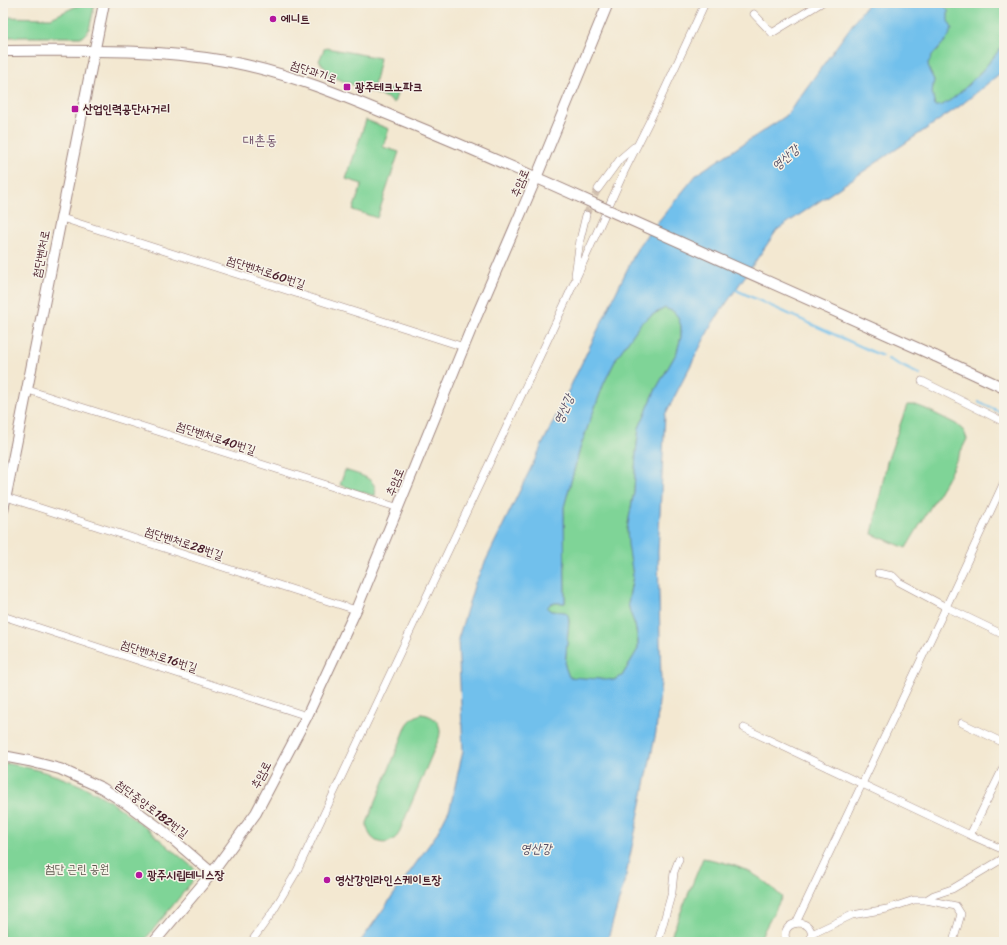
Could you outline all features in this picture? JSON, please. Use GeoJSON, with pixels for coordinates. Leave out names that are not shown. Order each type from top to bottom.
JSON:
{"type":"FeatureCollection","features":[{"type":"Feature","properties":{"kind":"street","name":"첨단벤처로"},"geometry":{"type":"LineString","coordinates":[[3,510],[104,3]]}},
{"type":"Feature","properties":{"kind":"street","name":"추암로"},"geometry":{"type":"LineString","coordinates":[[154,942],[212,873],[256,813],[307,716],[356,610],[608,3]]}},
{"type":"Feature","properties":{"kind":"street"},"geometry":{"type":"LineString","coordinates":[[252,942],[272,913],[297,871],[452,545],[705,3]]}},
{"type":"Feature","properties":{"kind":"street"},"geometry":{"type":"LineString","coordinates":[[754,14],[772,33],[822,3]]}},
{"type":"Feature","properties":{"kind":"street","name":"첨단과기로"},"geometry":{"type":"LineString","coordinates":[[3,51],[94,51],[178,54],[232,62],[294,78],[330,90],[536,178],[1004,388]]}},
{"type":"Feature","properties":{"kind":"street"},"geometry":{"type":"LineString","coordinates":[[598,188],[620,159],[638,144]]}},
{"type":"Feature","properties":{"kind":"street"},"geometry":{"type":"LineString","coordinates":[[570,292],[576,273],[580,240],[586,215]]}},
{"type":"Feature","properties":{"kind":"street","name":"첨단벤처로60번길"},"geometry":{"type":"LineString","coordinates":[[62,218],[464,347]]}},
{"type":"Feature","properties":{"kind":"street"},"geometry":{"type":"LineString","coordinates":[[922,381],[1004,422]]}},
{"type":"Feature","properties":{"kind":"street","name":"첨단벤처로40번길"},"geometry":{"type":"LineString","coordinates":[[28,390],[399,508]]}},
{"type":"Feature","properties":{"kind":"street"},"geometry":{"type":"LineString","coordinates":[[796,923],[1004,482]]}},
{"type":"Feature","properties":{"kind":"street","name":"첨단벤처로28번길"},"geometry":{"type":"LineString","coordinates":[[6,497],[356,610]]}},
{"type":"Feature","properties":{"kind":"street"},"geometry":{"type":"LineString","coordinates":[[878,574],[893,576],[899,582],[946,607],[1004,635]]}},
{"type":"Feature","properties":{"kind":"street","name":"첨단벤처로16번길"},"geometry":{"type":"LineString","coordinates":[[3,616],[307,716]]}},
{"type":"Feature","properties":{"kind":"street"},"geometry":{"type":"LineString","coordinates":[[962,723],[1004,743]]}},
{"type":"Feature","properties":{"kind":"street"},"geometry":{"type":"LineString","coordinates":[[744,728],[1004,850]]}},
{"type":"Feature","properties":{"kind":"street","name":"첨단중앙로182번길"},"geometry":{"type":"LineString","coordinates":[[3,756],[60,769],[102,788],[127,804],[162,830],[212,873]]}},
{"type":"Feature","properties":{"kind":"street"},"geometry":{"type":"LineString","coordinates":[[970,835],[1004,766]]}},
{"type":"Feature","properties":{"kind":"street"},"geometry":{"type":"LineString","coordinates":[[926,900],[934,895],[952,889],[1004,858]]}},
{"type":"Feature","properties":{"kind":"street"},"geometry":{"type":"LineString","coordinates":[[658,942],[672,892],[674,872],[679,859]]}},
{"type":"Feature","properties":{"kind":"street"},"geometry":{"type":"LineString","coordinates":[[812,934],[852,915],[887,908],[914,900],[926,900],[956,906],[961,914],[953,942]]}},
{"type":"Feature","properties":{"kind":"street"},"geometry":{"type":"LineString","coordinates":[[787,942],[785,935],[786,931],[792,924],[796,923],[808,926],[812,934],[810,942]]}},
{"type":"Feature","properties":{"kind":"green space"},"geometry":{"type":"Polygon","coordinates":[[[83,3],[95,3],[89,30],[82,37],[3,37],[3,17],[51,18],[83,3]]]}},
{"type":"Feature","properties":{"kind":"green space"},"geometry":{"type":"Polygon","coordinates":[[[944,3],[1004,3],[1004,41],[995,56],[968,86],[950,101],[935,107],[932,92],[934,80],[929,70],[928,63],[930,58],[940,47],[945,34],[948,10],[944,3]]]}},
{"type":"Feature","properties":{"kind":"green space"},"geometry":{"type":"Polygon","coordinates":[[[327,48],[380,58],[374,86],[398,91],[394,103],[387,98],[328,75],[327,70],[319,61],[324,49],[327,48]]]}},
{"type":"Feature","properties":{"kind":"green space"},"geometry":{"type":"Polygon","coordinates":[[[366,120],[389,129],[383,147],[399,152],[377,218],[353,210],[362,184],[346,179],[366,120]]]}},
{"type":"Feature","properties":{"kind":"green space"},"geometry":{"type":"Polygon","coordinates":[[[665,308],[674,312],[678,317],[681,326],[681,337],[677,352],[656,389],[639,428],[634,492],[627,529],[633,576],[628,603],[635,625],[638,649],[622,676],[614,680],[569,678],[565,666],[569,622],[568,615],[565,612],[551,611],[547,608],[551,603],[565,603],[564,507],[581,445],[604,383],[617,357],[641,323],[665,308]]]}},
{"type":"Feature","properties":{"kind":"green space"},"geometry":{"type":"Polygon","coordinates":[[[907,405],[916,405],[956,424],[964,431],[967,439],[946,481],[906,548],[872,534],[887,462],[907,405]]]}},
{"type":"Feature","properties":{"kind":"green space"},"geometry":{"type":"Polygon","coordinates":[[[345,470],[361,475],[371,481],[374,485],[375,496],[340,485],[345,470]]]}},
{"type":"Feature","properties":{"kind":"green space"},"geometry":{"type":"Polygon","coordinates":[[[421,714],[430,716],[437,722],[440,729],[439,738],[398,835],[393,840],[388,842],[378,842],[370,835],[367,823],[407,725],[413,718],[421,714]]]}},
{"type":"Feature","properties":{"kind":"green space","name":"첨단 근린 공원"},"geometry":{"type":"Polygon","coordinates":[[[3,763],[45,772],[87,788],[111,802],[133,818],[195,869],[196,877],[143,942],[3,942],[3,763]]]}},
{"type":"Feature","properties":{"kind":"green space"},"geometry":{"type":"Polygon","coordinates":[[[703,858],[720,861],[744,869],[758,877],[782,897],[758,942],[670,942],[673,931],[703,858]]]}},
{"type":"Feature","properties":{"kind":"water","name":"영산강"},"geometry":{"type":"Polygon","coordinates":[[[868,3],[944,3],[948,10],[948,21],[952,28],[948,38],[934,53],[928,63],[929,70],[934,80],[932,92],[935,106],[940,106],[950,100],[968,85],[995,56],[1004,41],[1004,70],[960,106],[777,230],[712,324],[665,415],[658,552],[661,682],[656,732],[625,880],[607,942],[360,942],[436,835],[450,808],[463,751],[458,639],[475,583],[639,245],[697,174],[786,116],[868,3]],[[665,308],[641,323],[617,357],[604,383],[581,445],[564,507],[565,603],[551,603],[547,608],[551,611],[565,612],[568,615],[569,621],[565,666],[569,677],[614,680],[622,676],[638,649],[635,625],[628,603],[633,576],[627,529],[634,492],[639,428],[656,389],[677,352],[681,337],[681,326],[678,317],[674,312],[665,308]]]}},
{"type":"Feature","properties":{"kind":"waterway"},"geometry":{"type":"LineString","coordinates":[[736,290],[882,356]]}},
{"type":"Feature","properties":{"kind":"waterway"},"geometry":{"type":"LineString","coordinates":[[888,359],[920,375]]}},
{"type":"Feature","properties":{"kind":"waterway"},"geometry":{"type":"LineString","coordinates":[[979,402],[1004,414]]}},
{"type":"Feature","properties":{"kind":"tunnel"},"geometry":{"type":"LineString","coordinates":[[586,215],[598,189]]}},
{"type":"Feature","properties":{"kind":"place","name":"에니트"},"geometry":{"type":"Point","coordinates":[273,19]}},
{"type":"Feature","properties":{"kind":"place","name":"광주테크노파크"},"geometry":{"type":"Point","coordinates":[347,87]}},
{"type":"Feature","properties":{"kind":"place","name":"산업인력공단사거리"},"geometry":{"type":"Point","coordinates":[75,109]}},
{"type":"Feature","properties":{"kind":"place","name":"광주시립테니스장"},"geometry":{"type":"Point","coordinates":[139,875]}},
{"type":"Feature","properties":{"kind":"place","name":"영산강인라인스케이트장"},"geometry":{"type":"Point","coordinates":[327,880]}},
{"type":"Feature","properties":{"kind":"district","name":"대촌동"},"geometry":{"type":"Point","coordinates":[260,140]}}]}
